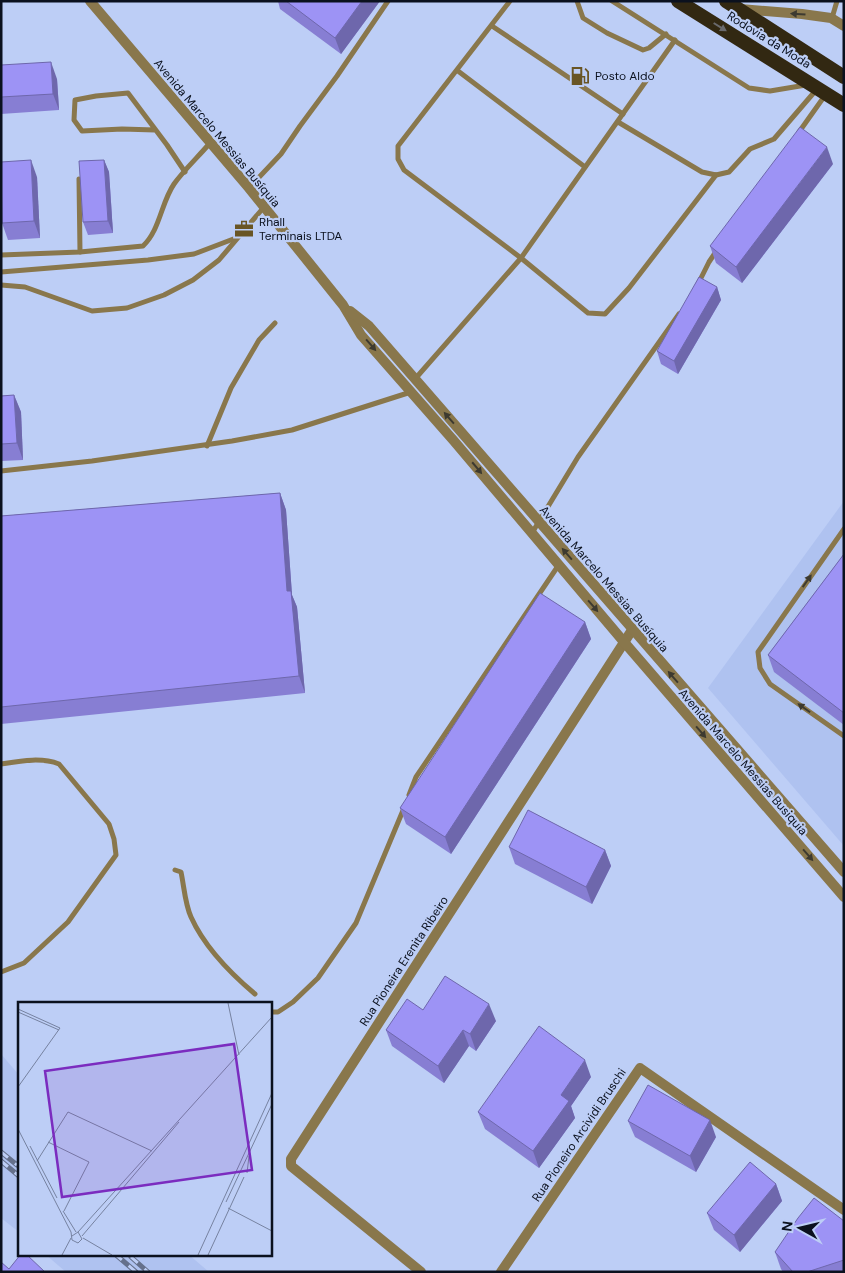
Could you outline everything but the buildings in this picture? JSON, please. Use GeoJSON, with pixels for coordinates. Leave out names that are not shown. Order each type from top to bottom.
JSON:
{"type":"FeatureCollection","features":[{"type":"Feature","properties":{"kind":"highway","name":"Rodovia da Moda"},"geometry":{"type":"LineString","coordinates":[[678,1],[844,104]]}},
{"type":"Feature","properties":{"kind":"highway","name":"Rodovia da Moda"},"geometry":{"type":"LineString","coordinates":[[732,5],[844,77]]}},
{"type":"Feature","properties":{"kind":"street","name":"Avenida Marcelo Messias Busíquia"},"geometry":{"type":"LineString","coordinates":[[90,1],[249,188],[343,305],[361,335],[454,441],[624,642]]}},
{"type":"Feature","properties":{"kind":"street"},"geometry":{"type":"LineString","coordinates":[[732,5],[831,18],[843,24]]}},
{"type":"Feature","properties":{"kind":"street","name":"Avenida Marcelo Messias Busíquia"},"geometry":{"type":"LineString","coordinates":[[343,305],[369,326],[844,872]]}},
{"type":"Feature","properties":{"kind":"street"},"geometry":{"type":"LineString","coordinates":[[454,441],[462,433]]}},
{"type":"Feature","properties":{"kind":"street","name":"Rua Pioneira Erenita Ribeiro"},"geometry":{"type":"LineString","coordinates":[[421,1272],[291,1166],[291,1159],[632,630]]}},
{"type":"Feature","properties":{"kind":"street","name":"Avenida Marcelo Messias Busiquia"},"geometry":{"type":"LineString","coordinates":[[624,642],[842,890]]}},
{"type":"Feature","properties":{"kind":"street","name":"Rua Pioneiro Arcividi Bruschi"},"geometry":{"type":"LineString","coordinates":[[501,1272],[640,1068],[844,1210]]}},
{"type":"Feature","properties":{"kind":"lane"},"geometry":{"type":"LineString","coordinates":[[249,188],[281,154],[388,1]]}},
{"type":"Feature","properties":{"kind":"lane"},"geometry":{"type":"LineString","coordinates":[[510,1],[458,71],[398,146],[398,159],[404,170],[521,258],[588,313],[605,314],[629,288],[716,175]]}},
{"type":"Feature","properties":{"kind":"lane"},"geometry":{"type":"LineString","coordinates":[[577,1],[583,18],[644,50],[666,34]]}},
{"type":"Feature","properties":{"kind":"lane"},"geometry":{"type":"LineString","coordinates":[[612,1],[749,88],[770,91],[819,88]]}},
{"type":"Feature","properties":{"kind":"lane"},"geometry":{"type":"LineString","coordinates":[[831,18],[837,1]]}},
{"type":"Feature","properties":{"kind":"lane"},"geometry":{"type":"LineString","coordinates":[[492,26],[623,114]]}},
{"type":"Feature","properties":{"kind":"lane"},"geometry":{"type":"LineString","coordinates":[[415,379],[521,258],[675,40]]}},
{"type":"Feature","properties":{"kind":"lane"},"geometry":{"type":"LineString","coordinates":[[458,71],[585,167]]}},
{"type":"Feature","properties":{"kind":"lane"},"geometry":{"type":"LineString","coordinates":[[794,140],[819,88]]}},
{"type":"Feature","properties":{"kind":"lane"},"geometry":{"type":"LineString","coordinates":[[618,122],[702,172],[716,175],[729,172],[750,149],[774,139],[819,88]]}},
{"type":"Feature","properties":{"kind":"lane"},"geometry":{"type":"LineString","coordinates":[[155,130],[82,131],[74,120],[75,100],[128,93],[155,130],[184,172]]}},
{"type":"Feature","properties":{"kind":"lane"},"geometry":{"type":"LineString","coordinates":[[1,255],[80,252],[143,246],[150,239],[164,200],[174,184],[210,143]]}},
{"type":"Feature","properties":{"kind":"lane"},"geometry":{"type":"LineString","coordinates":[[79,179],[80,252]]}},
{"type":"Feature","properties":{"kind":"lane"},"geometry":{"type":"LineString","coordinates":[[1,286],[25,287],[92,311],[127,308],[164,295],[194,280],[219,260],[264,207]]}},
{"type":"Feature","properties":{"kind":"lane"},"geometry":{"type":"LineString","coordinates":[[1,272],[148,260],[194,254],[237,238]]}},
{"type":"Feature","properties":{"kind":"lane"},"geometry":{"type":"LineString","coordinates":[[695,291],[718,248]]}},
{"type":"Feature","properties":{"kind":"lane"},"geometry":{"type":"LineString","coordinates":[[532,534],[578,458],[683,308]]}},
{"type":"Feature","properties":{"kind":"lane"},"geometry":{"type":"LineString","coordinates":[[207,446],[232,388],[259,340],[275,323]]}},
{"type":"Feature","properties":{"kind":"lane"},"geometry":{"type":"LineString","coordinates":[[1,471],[207,446],[292,430],[411,392]]}},
{"type":"Feature","properties":{"kind":"lane"},"geometry":{"type":"LineString","coordinates":[[844,529],[758,652],[760,668],[770,684],[844,736]]}},
{"type":"Feature","properties":{"kind":"lane"},"geometry":{"type":"LineString","coordinates":[[271,1012],[278,1012],[294,1002],[318,978],[356,923],[416,778],[558,566]]}},
{"type":"Feature","properties":{"kind":"lane"},"geometry":{"type":"LineString","coordinates":[[1,764],[48,760],[58,764],[109,824],[114,838],[116,856],[68,922],[24,963],[1,972]]}},
{"type":"Feature","properties":{"kind":"lane"},"geometry":{"type":"LineString","coordinates":[[175,870],[181,872],[191,916],[206,943],[236,978],[255,994]]}},
{"type":"Feature","properties":{"kind":"shaded area"},"geometry":{"type":"Polygon","coordinates":[[[844,501],[844,846],[708,688],[844,501]]]}},
{"type":"Feature","properties":{"kind":"shaded area"},"geometry":{"type":"Polygon","coordinates":[[[1,1054],[18,1074],[18,1231],[1,1218],[1,1054]]]}},
{"type":"Feature","properties":{"kind":"shaded area"},"geometry":{"type":"Polygon","coordinates":[[[47,1256],[190,1256],[209,1272],[66,1272],[47,1256]]]}},
{"type":"Feature","properties":{"kind":"railway"},"geometry":{"type":"LineString","coordinates":[[1,1152],[17,1165]]}},
{"type":"Feature","properties":{"kind":"railway"},"geometry":{"type":"LineString","coordinates":[[1,1161],[18,1175]]}},
{"type":"Feature","properties":{"kind":"railway"},"geometry":{"type":"LineString","coordinates":[[117,1256],[136,1272]]}},
{"type":"Feature","properties":{"kind":"railway"},"geometry":{"type":"LineString","coordinates":[[131,1257],[148,1272]]}},
{"type":"Feature","properties":{"kind":"place","name":"Posto Aldo"},"geometry":{"type":"Point","coordinates":[580,76]}},
{"type":"Feature","properties":{"kind":"place","name":"Rhall Terminais LTDA"},"geometry":{"type":"Point","coordinates":[244,229]}}]}
